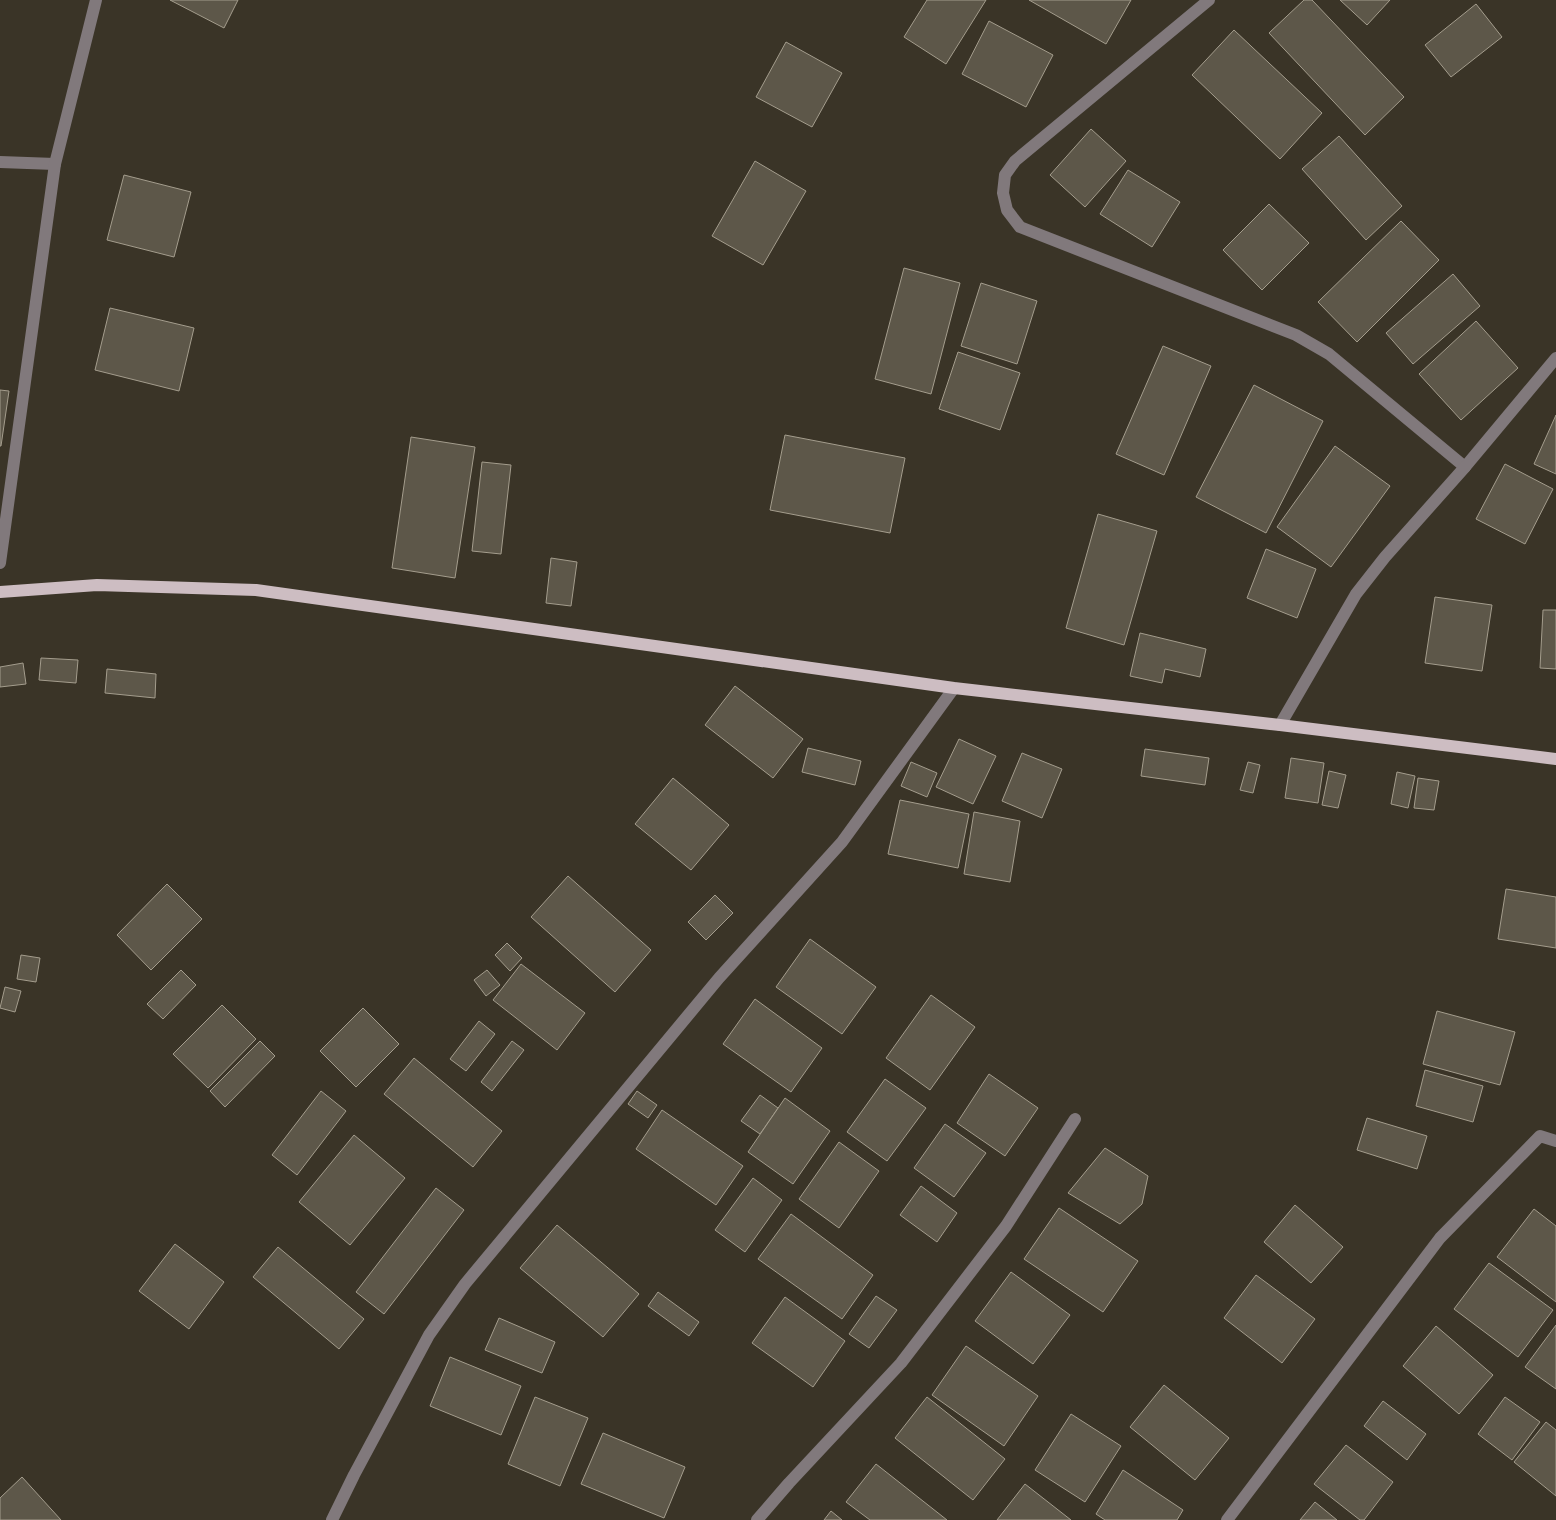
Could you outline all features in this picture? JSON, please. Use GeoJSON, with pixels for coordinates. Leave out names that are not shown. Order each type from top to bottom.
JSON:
{"type":"FeatureCollection","features":[{"type":"Feature","properties":{"kind":"main road"},"geometry":{"type":"LineString","coordinates":[[0,592],[97,585],[256,590],[954,688],[1556,759]]}},
{"type":"Feature","properties":{"kind":"street"},"geometry":{"type":"LineString","coordinates":[[0,563],[55,164],[96,0]]}},
{"type":"Feature","properties":{"kind":"street"},"geometry":{"type":"LineString","coordinates":[[1209,0],[1015,161],[1005,175],[1003,193],[1007,210],[1020,227],[1296,335],[1329,354],[1465,467]]}},
{"type":"Feature","properties":{"kind":"street"},"geometry":{"type":"LineString","coordinates":[[0,162],[55,164]]}},
{"type":"Feature","properties":{"kind":"street"},"geometry":{"type":"LineString","coordinates":[[1280,725],[1356,594],[1385,557],[1465,467],[1556,358]]}},
{"type":"Feature","properties":{"kind":"street"},"geometry":{"type":"LineString","coordinates":[[332,1520],[354,1475],[430,1335],[465,1284],[719,978],[842,842],[954,688]]}},
{"type":"Feature","properties":{"kind":"street"},"geometry":{"type":"LineString","coordinates":[[757,1520],[901,1363],[1006,1226],[1075,1119]]}},
{"type":"Feature","properties":{"kind":"street"},"geometry":{"type":"LineString","coordinates":[[1227,1520],[1440,1238],[1540,1136],[1556,1141]]}},
{"type":"Feature","properties":{"kind":"building"},"geometry":{"type":"Polygon","coordinates":[[[170,0],[238,0],[224,28],[170,0]]]}},
{"type":"Feature","properties":{"kind":"building"},"geometry":{"type":"Polygon","coordinates":[[[927,0],[986,0],[946,64],[904,37],[927,0]]]}},
{"type":"Feature","properties":{"kind":"building"},"geometry":{"type":"Polygon","coordinates":[[[1029,0],[1131,0],[1106,44],[1029,0]]]}},
{"type":"Feature","properties":{"kind":"building"},"geometry":{"type":"Polygon","coordinates":[[[1304,0],[1312,0],[1404,97],[1365,135],[1269,33],[1304,0]]]}},
{"type":"Feature","properties":{"kind":"building"},"geometry":{"type":"Polygon","coordinates":[[[1340,0],[1390,0],[1367,25],[1340,0]]]}},
{"type":"Feature","properties":{"kind":"building"},"geometry":{"type":"Polygon","coordinates":[[[1476,4],[1502,37],[1451,77],[1425,45],[1476,4]]]}},
{"type":"Feature","properties":{"kind":"building"},"geometry":{"type":"Polygon","coordinates":[[[989,21],[1053,55],[1026,107],[962,74],[989,21]]]}},
{"type":"Feature","properties":{"kind":"building"},"geometry":{"type":"Polygon","coordinates":[[[1234,30],[1322,113],[1280,159],[1192,75],[1234,30]]]}},
{"type":"Feature","properties":{"kind":"building"},"geometry":{"type":"Polygon","coordinates":[[[786,42],[842,73],[812,127],[756,97],[786,42]]]}},
{"type":"Feature","properties":{"kind":"building"},"geometry":{"type":"Polygon","coordinates":[[[1091,129],[1126,161],[1085,207],[1050,175],[1091,129]]]}},
{"type":"Feature","properties":{"kind":"building"},"geometry":{"type":"Polygon","coordinates":[[[1339,136],[1402,206],[1366,240],[1302,169],[1339,136]]]}},
{"type":"Feature","properties":{"kind":"building"},"geometry":{"type":"Polygon","coordinates":[[[755,161],[806,191],[763,265],[712,236],[755,161]]]}},
{"type":"Feature","properties":{"kind":"building"},"geometry":{"type":"Polygon","coordinates":[[[1128,170],[1180,202],[1152,247],[1100,214],[1128,170]]]}},
{"type":"Feature","properties":{"kind":"building"},"geometry":{"type":"Polygon","coordinates":[[[124,175],[191,192],[174,257],[107,240],[124,175]]]}},
{"type":"Feature","properties":{"kind":"building"},"geometry":{"type":"Polygon","coordinates":[[[1269,204],[1309,243],[1262,290],[1223,250],[1269,204]]]}},
{"type":"Feature","properties":{"kind":"building"},"geometry":{"type":"Polygon","coordinates":[[[1401,221],[1439,260],[1357,342],[1318,302],[1401,221]]]}},
{"type":"Feature","properties":{"kind":"building"},"geometry":{"type":"Polygon","coordinates":[[[904,268],[960,283],[931,394],[875,379],[904,268]]]}},
{"type":"Feature","properties":{"kind":"building"},"geometry":{"type":"Polygon","coordinates":[[[1453,274],[1480,306],[1413,364],[1386,333],[1453,274]]]}},
{"type":"Feature","properties":{"kind":"building"},"geometry":{"type":"Polygon","coordinates":[[[981,283],[1037,301],[1017,364],[961,346],[981,283]]]}},
{"type":"Feature","properties":{"kind":"building"},"geometry":{"type":"Polygon","coordinates":[[[110,308],[194,328],[179,391],[95,370],[110,308]]]}},
{"type":"Feature","properties":{"kind":"building"},"geometry":{"type":"Polygon","coordinates":[[[1476,321],[1518,368],[1461,420],[1419,374],[1476,321]]]}},
{"type":"Feature","properties":{"kind":"building"},"geometry":{"type":"Polygon","coordinates":[[[1163,346],[1211,366],[1164,475],[1116,454],[1163,346]]]}},
{"type":"Feature","properties":{"kind":"building"},"geometry":{"type":"Polygon","coordinates":[[[958,352],[1020,373],[1000,430],[939,409],[958,352]]]}},
{"type":"Feature","properties":{"kind":"building"},"geometry":{"type":"Polygon","coordinates":[[[1254,385],[1323,421],[1266,533],[1196,497],[1254,385]]]}},
{"type":"Feature","properties":{"kind":"building"},"geometry":{"type":"Polygon","coordinates":[[[0,390],[9,391],[1,446],[0,446],[0,390]]]}},
{"type":"Feature","properties":{"kind":"building"},"geometry":{"type":"Polygon","coordinates":[[[1556,415],[1556,474],[1534,464],[1556,415]]]}},
{"type":"Feature","properties":{"kind":"building"},"geometry":{"type":"Polygon","coordinates":[[[785,435],[905,458],[890,533],[770,510],[785,435]]]}},
{"type":"Feature","properties":{"kind":"building"},"geometry":{"type":"Polygon","coordinates":[[[411,437],[475,447],[455,578],[392,568],[411,437]]]}},
{"type":"Feature","properties":{"kind":"building"},"geometry":{"type":"Polygon","coordinates":[[[1335,446],[1390,486],[1331,567],[1277,527],[1335,446]]]}},
{"type":"Feature","properties":{"kind":"building"},"geometry":{"type":"Polygon","coordinates":[[[482,462],[511,465],[501,554],[472,551],[482,462]]]}},
{"type":"Feature","properties":{"kind":"building"},"geometry":{"type":"Polygon","coordinates":[[[1505,464],[1553,489],[1525,544],[1476,519],[1505,464]]]}},
{"type":"Feature","properties":{"kind":"building"},"geometry":{"type":"Polygon","coordinates":[[[1098,514],[1157,531],[1124,645],[1066,628],[1098,514]]]}},
{"type":"Feature","properties":{"kind":"building"},"geometry":{"type":"Polygon","coordinates":[[[1266,549],[1316,569],[1297,618],[1247,598],[1266,549]]]}},
{"type":"Feature","properties":{"kind":"building"},"geometry":{"type":"Polygon","coordinates":[[[551,558],[577,562],[571,606],[546,603],[551,558]]]}},
{"type":"Feature","properties":{"kind":"building"},"geometry":{"type":"Polygon","coordinates":[[[1435,597],[1492,605],[1482,671],[1425,663],[1435,597]]]}},
{"type":"Feature","properties":{"kind":"building"},"geometry":{"type":"Polygon","coordinates":[[[1543,610],[1556,610],[1556,669],[1540,668],[1543,610]]]}},
{"type":"Feature","properties":{"kind":"building"},"geometry":{"type":"Polygon","coordinates":[[[1140,633],[1206,649],[1200,677],[1165,669],[1162,683],[1130,676],[1140,633]]]}},
{"type":"Feature","properties":{"kind":"building"},"geometry":{"type":"Polygon","coordinates":[[[41,658],[78,660],[76,683],[39,680],[41,658]]]}},
{"type":"Feature","properties":{"kind":"building"},"geometry":{"type":"Polygon","coordinates":[[[23,663],[26,684],[0,687],[0,667],[23,663]]]}},
{"type":"Feature","properties":{"kind":"building"},"geometry":{"type":"Polygon","coordinates":[[[107,669],[156,674],[155,698],[105,693],[107,669]]]}},
{"type":"Feature","properties":{"kind":"building"},"geometry":{"type":"Polygon","coordinates":[[[735,686],[803,739],[773,778],[705,725],[735,686]]]}},
{"type":"Feature","properties":{"kind":"building"},"geometry":{"type":"Polygon","coordinates":[[[959,739],[996,756],[973,804],[936,787],[959,739]]]}},
{"type":"Feature","properties":{"kind":"building"},"geometry":{"type":"Polygon","coordinates":[[[808,748],[861,761],[855,785],[802,772],[808,748]]]}},
{"type":"Feature","properties":{"kind":"building"},"geometry":{"type":"Polygon","coordinates":[[[1145,749],[1209,758],[1205,785],[1141,776],[1145,749]]]}},
{"type":"Feature","properties":{"kind":"building"},"geometry":{"type":"Polygon","coordinates":[[[1022,753],[1062,769],[1042,818],[1002,801],[1022,753]]]}},
{"type":"Feature","properties":{"kind":"building"},"geometry":{"type":"Polygon","coordinates":[[[1291,758],[1324,763],[1318,803],[1285,798],[1291,758]]]}},
{"type":"Feature","properties":{"kind":"building"},"geometry":{"type":"Polygon","coordinates":[[[911,762],[937,773],[927,797],[901,786],[911,762]]]}},
{"type":"Feature","properties":{"kind":"building"},"geometry":{"type":"Polygon","coordinates":[[[1248,762],[1260,765],[1253,793],[1240,790],[1248,762]]]}},
{"type":"Feature","properties":{"kind":"building"},"geometry":{"type":"Polygon","coordinates":[[[1329,771],[1346,775],[1338,808],[1322,805],[1329,771]]]}},
{"type":"Feature","properties":{"kind":"building"},"geometry":{"type":"Polygon","coordinates":[[[1397,772],[1415,776],[1408,808],[1391,804],[1397,772]]]}},
{"type":"Feature","properties":{"kind":"building"},"geometry":{"type":"Polygon","coordinates":[[[673,778],[729,825],[691,870],[635,824],[673,778]]]}},
{"type":"Feature","properties":{"kind":"building"},"geometry":{"type":"Polygon","coordinates":[[[1418,778],[1439,781],[1434,810],[1414,808],[1418,778]]]}},
{"type":"Feature","properties":{"kind":"building"},"geometry":{"type":"Polygon","coordinates":[[[900,800],[969,814],[958,868],[888,854],[900,800]]]}},
{"type":"Feature","properties":{"kind":"building"},"geometry":{"type":"Polygon","coordinates":[[[974,812],[1020,821],[1010,882],[964,874],[974,812]]]}},
{"type":"Feature","properties":{"kind":"building"},"geometry":{"type":"Polygon","coordinates":[[[568,876],[651,950],[615,992],[531,917],[568,876]]]}},
{"type":"Feature","properties":{"kind":"building"},"geometry":{"type":"Polygon","coordinates":[[[167,884],[202,919],[151,970],[117,935],[167,884]]]}},
{"type":"Feature","properties":{"kind":"building"},"geometry":{"type":"Polygon","coordinates":[[[1506,889],[1556,897],[1556,948],[1498,939],[1506,889]]]}},
{"type":"Feature","properties":{"kind":"building"},"geometry":{"type":"Polygon","coordinates":[[[715,895],[733,913],[706,940],[688,922],[715,895]]]}},
{"type":"Feature","properties":{"kind":"building"},"geometry":{"type":"Polygon","coordinates":[[[810,939],[876,987],[842,1034],[776,987],[810,939]]]}},
{"type":"Feature","properties":{"kind":"building"},"geometry":{"type":"Polygon","coordinates":[[[507,943],[522,958],[510,971],[495,955],[507,943]]]}},
{"type":"Feature","properties":{"kind":"building"},"geometry":{"type":"Polygon","coordinates":[[[21,955],[40,958],[36,982],[17,979],[21,955]]]}},
{"type":"Feature","properties":{"kind":"building"},"geometry":{"type":"Polygon","coordinates":[[[521,964],[585,1013],[557,1050],[493,1000],[521,964]]]}},
{"type":"Feature","properties":{"kind":"building"},"geometry":{"type":"Polygon","coordinates":[[[181,970],[196,985],[163,1019],[147,1004],[181,970]]]}},
{"type":"Feature","properties":{"kind":"building"},"geometry":{"type":"Polygon","coordinates":[[[487,970],[500,985],[486,996],[474,980],[487,970]]]}},
{"type":"Feature","properties":{"kind":"building"},"geometry":{"type":"Polygon","coordinates":[[[5,987],[21,991],[15,1012],[0,1008],[5,987]]]}},
{"type":"Feature","properties":{"kind":"building"},"geometry":{"type":"Polygon","coordinates":[[[931,995],[975,1027],[930,1090],[886,1058],[931,995]]]}},
{"type":"Feature","properties":{"kind":"building"},"geometry":{"type":"Polygon","coordinates":[[[755,999],[822,1048],[791,1092],[723,1044],[755,999]]]}},
{"type":"Feature","properties":{"kind":"building"},"geometry":{"type":"Polygon","coordinates":[[[222,1005],[256,1039],[208,1088],[173,1054],[222,1005]]]}},
{"type":"Feature","properties":{"kind":"building"},"geometry":{"type":"Polygon","coordinates":[[[363,1008],[399,1044],[356,1087],[320,1051],[363,1008]]]}},
{"type":"Feature","properties":{"kind":"building"},"geometry":{"type":"Polygon","coordinates":[[[1437,1011],[1515,1032],[1500,1085],[1423,1064],[1437,1011]]]}},
{"type":"Feature","properties":{"kind":"building"},"geometry":{"type":"Polygon","coordinates":[[[479,1021],[495,1034],[466,1071],[450,1059],[479,1021]]]}},
{"type":"Feature","properties":{"kind":"building"},"geometry":{"type":"Polygon","coordinates":[[[260,1041],[275,1056],[225,1107],[210,1091],[260,1041]]]}},
{"type":"Feature","properties":{"kind":"building"},"geometry":{"type":"Polygon","coordinates":[[[512,1041],[524,1050],[492,1091],[481,1082],[512,1041]]]}},
{"type":"Feature","properties":{"kind":"building"},"geometry":{"type":"Polygon","coordinates":[[[414,1058],[502,1131],[473,1167],[384,1094],[414,1058]]]}},
{"type":"Feature","properties":{"kind":"building"},"geometry":{"type":"Polygon","coordinates":[[[1425,1070],[1483,1086],[1473,1122],[1416,1106],[1425,1070]]]}},
{"type":"Feature","properties":{"kind":"building"},"geometry":{"type":"Polygon","coordinates":[[[989,1074],[1038,1108],[1005,1156],[957,1123],[989,1074]]]}},
{"type":"Feature","properties":{"kind":"building"},"geometry":{"type":"Polygon","coordinates":[[[885,1079],[926,1108],[887,1161],[847,1132],[885,1079]]]}},
{"type":"Feature","properties":{"kind":"building"},"geometry":{"type":"Polygon","coordinates":[[[321,1091],[346,1111],[297,1175],[272,1155],[321,1091]]]}},
{"type":"Feature","properties":{"kind":"building"},"geometry":{"type":"Polygon","coordinates":[[[637,1091],[657,1105],[648,1118],[628,1104],[637,1091]]]}},
{"type":"Feature","properties":{"kind":"building"},"geometry":{"type":"Polygon","coordinates":[[[760,1095],[778,1108],[760,1134],[741,1121],[760,1095]]]}},
{"type":"Feature","properties":{"kind":"building"},"geometry":{"type":"Polygon","coordinates":[[[785,1098],[830,1131],[793,1184],[748,1152],[785,1098]]]}},
{"type":"Feature","properties":{"kind":"building"},"geometry":{"type":"Polygon","coordinates":[[[662,1110],[743,1166],[716,1205],[636,1149],[662,1110]]]}},
{"type":"Feature","properties":{"kind":"building"},"geometry":{"type":"Polygon","coordinates":[[[1367,1118],[1427,1136],[1417,1169],[1357,1150],[1367,1118]]]}},
{"type":"Feature","properties":{"kind":"building"},"geometry":{"type":"Polygon","coordinates":[[[945,1124],[986,1153],[954,1197],[914,1168],[945,1124]]]}},
{"type":"Feature","properties":{"kind":"building"},"geometry":{"type":"Polygon","coordinates":[[[354,1135],[405,1178],[350,1245],[299,1202],[354,1135]]]}},
{"type":"Feature","properties":{"kind":"building"},"geometry":{"type":"Polygon","coordinates":[[[839,1142],[879,1171],[839,1228],[799,1199],[839,1142]]]}},
{"type":"Feature","properties":{"kind":"building"},"geometry":{"type":"Polygon","coordinates":[[[1105,1148],[1148,1176],[1142,1204],[1120,1224],[1068,1193],[1105,1148]]]}},
{"type":"Feature","properties":{"kind":"building"},"geometry":{"type":"Polygon","coordinates":[[[753,1178],[782,1200],[745,1252],[715,1230],[753,1178]]]}},
{"type":"Feature","properties":{"kind":"building"},"geometry":{"type":"Polygon","coordinates":[[[921,1186],[957,1213],[937,1242],[900,1215],[921,1186]]]}},
{"type":"Feature","properties":{"kind":"building"},"geometry":{"type":"Polygon","coordinates":[[[436,1188],[464,1210],[384,1314],[356,1292],[436,1188]]]}},
{"type":"Feature","properties":{"kind":"building"},"geometry":{"type":"Polygon","coordinates":[[[1295,1205],[1343,1247],[1311,1283],[1264,1242],[1295,1205]]]}},
{"type":"Feature","properties":{"kind":"building"},"geometry":{"type":"Polygon","coordinates":[[[1059,1208],[1138,1261],[1103,1312],[1024,1259],[1059,1208]]]}},
{"type":"Feature","properties":{"kind":"building"},"geometry":{"type":"Polygon","coordinates":[[[1534,1209],[1556,1226],[1556,1302],[1497,1257],[1534,1209]]]}},
{"type":"Feature","properties":{"kind":"building"},"geometry":{"type":"Polygon","coordinates":[[[791,1214],[873,1275],[842,1319],[758,1259],[791,1214]]]}},
{"type":"Feature","properties":{"kind":"building"},"geometry":{"type":"Polygon","coordinates":[[[557,1225],[639,1294],[603,1337],[520,1268],[557,1225]]]}},
{"type":"Feature","properties":{"kind":"building"},"geometry":{"type":"Polygon","coordinates":[[[175,1244],[224,1282],[189,1329],[139,1291],[175,1244]]]}},
{"type":"Feature","properties":{"kind":"building"},"geometry":{"type":"Polygon","coordinates":[[[278,1247],[364,1319],[339,1349],[253,1277],[278,1247]]]}},
{"type":"Feature","properties":{"kind":"building"},"geometry":{"type":"Polygon","coordinates":[[[1489,1263],[1553,1310],[1518,1357],[1454,1309],[1489,1263]]]}},
{"type":"Feature","properties":{"kind":"building"},"geometry":{"type":"Polygon","coordinates":[[[1011,1272],[1070,1315],[1033,1364],[975,1321],[1011,1272]]]}},
{"type":"Feature","properties":{"kind":"building"},"geometry":{"type":"Polygon","coordinates":[[[1256,1275],[1315,1319],[1282,1363],[1224,1318],[1256,1275]]]}},
{"type":"Feature","properties":{"kind":"building"},"geometry":{"type":"Polygon","coordinates":[[[658,1292],[699,1322],[689,1336],[648,1306],[658,1292]]]}},
{"type":"Feature","properties":{"kind":"building"},"geometry":{"type":"Polygon","coordinates":[[[876,1296],[897,1310],[869,1348],[849,1334],[876,1296]]]}},
{"type":"Feature","properties":{"kind":"building"},"geometry":{"type":"Polygon","coordinates":[[[785,1297],[845,1341],[813,1387],[752,1343],[785,1297]]]}},
{"type":"Feature","properties":{"kind":"building"},"geometry":{"type":"Polygon","coordinates":[[[499,1318],[555,1342],[542,1373],[485,1350],[499,1318]]]}},
{"type":"Feature","properties":{"kind":"building"},"geometry":{"type":"Polygon","coordinates":[[[1556,1325],[1556,1389],[1525,1367],[1556,1325]]]}},
{"type":"Feature","properties":{"kind":"building"},"geometry":{"type":"Polygon","coordinates":[[[1436,1326],[1493,1375],[1459,1414],[1403,1366],[1436,1326]]]}},
{"type":"Feature","properties":{"kind":"building"},"geometry":{"type":"Polygon","coordinates":[[[966,1346],[1038,1396],[1004,1446],[932,1395],[966,1346]]]}},
{"type":"Feature","properties":{"kind":"building"},"geometry":{"type":"Polygon","coordinates":[[[450,1357],[521,1386],[501,1435],[430,1406],[450,1357]]]}},
{"type":"Feature","properties":{"kind":"building"},"geometry":{"type":"Polygon","coordinates":[[[1164,1385],[1229,1438],[1195,1480],[1130,1427],[1164,1385]]]}},
{"type":"Feature","properties":{"kind":"building"},"geometry":{"type":"Polygon","coordinates":[[[535,1397],[588,1418],[560,1486],[508,1464],[535,1397]]]}},
{"type":"Feature","properties":{"kind":"building"},"geometry":{"type":"Polygon","coordinates":[[[927,1397],[1005,1459],[973,1500],[895,1438],[927,1397]]]}},
{"type":"Feature","properties":{"kind":"building"},"geometry":{"type":"Polygon","coordinates":[[[1505,1397],[1540,1422],[1512,1460],[1478,1434],[1505,1397]]]}},
{"type":"Feature","properties":{"kind":"building"},"geometry":{"type":"Polygon","coordinates":[[[1383,1401],[1426,1434],[1407,1460],[1364,1426],[1383,1401]]]}},
{"type":"Feature","properties":{"kind":"building"},"geometry":{"type":"Polygon","coordinates":[[[1071,1414],[1121,1446],[1085,1502],[1035,1470],[1071,1414]]]}},
{"type":"Feature","properties":{"kind":"building"},"geometry":{"type":"Polygon","coordinates":[[[1546,1422],[1556,1430],[1556,1496],[1514,1462],[1546,1422]]]}},
{"type":"Feature","properties":{"kind":"building"},"geometry":{"type":"Polygon","coordinates":[[[603,1433],[685,1467],[664,1518],[581,1484],[603,1433]]]}},
{"type":"Feature","properties":{"kind":"building"},"geometry":{"type":"Polygon","coordinates":[[[1346,1445],[1393,1482],[1364,1520],[1360,1520],[1314,1484],[1346,1445]]]}},
{"type":"Feature","properties":{"kind":"building"},"geometry":{"type":"Polygon","coordinates":[[[876,1464],[947,1520],[870,1520],[846,1502],[876,1464]]]}},
{"type":"Feature","properties":{"kind":"building"},"geometry":{"type":"Polygon","coordinates":[[[1123,1470],[1183,1510],[1177,1520],[1105,1520],[1096,1514],[1123,1470]]]}},
{"type":"Feature","properties":{"kind":"building"},"geometry":{"type":"Polygon","coordinates":[[[22,1477],[61,1520],[0,1520],[0,1498],[22,1477]]]}},
{"type":"Feature","properties":{"kind":"building"},"geometry":{"type":"Polygon","coordinates":[[[1025,1484],[1071,1520],[997,1520],[1025,1484]]]}},
{"type":"Feature","properties":{"kind":"building"},"geometry":{"type":"Polygon","coordinates":[[[1315,1502],[1337,1520],[1300,1520],[1315,1502]]]}},
{"type":"Feature","properties":{"kind":"building"},"geometry":{"type":"Polygon","coordinates":[[[831,1511],[842,1520],[824,1520],[831,1511]]]}}]}
